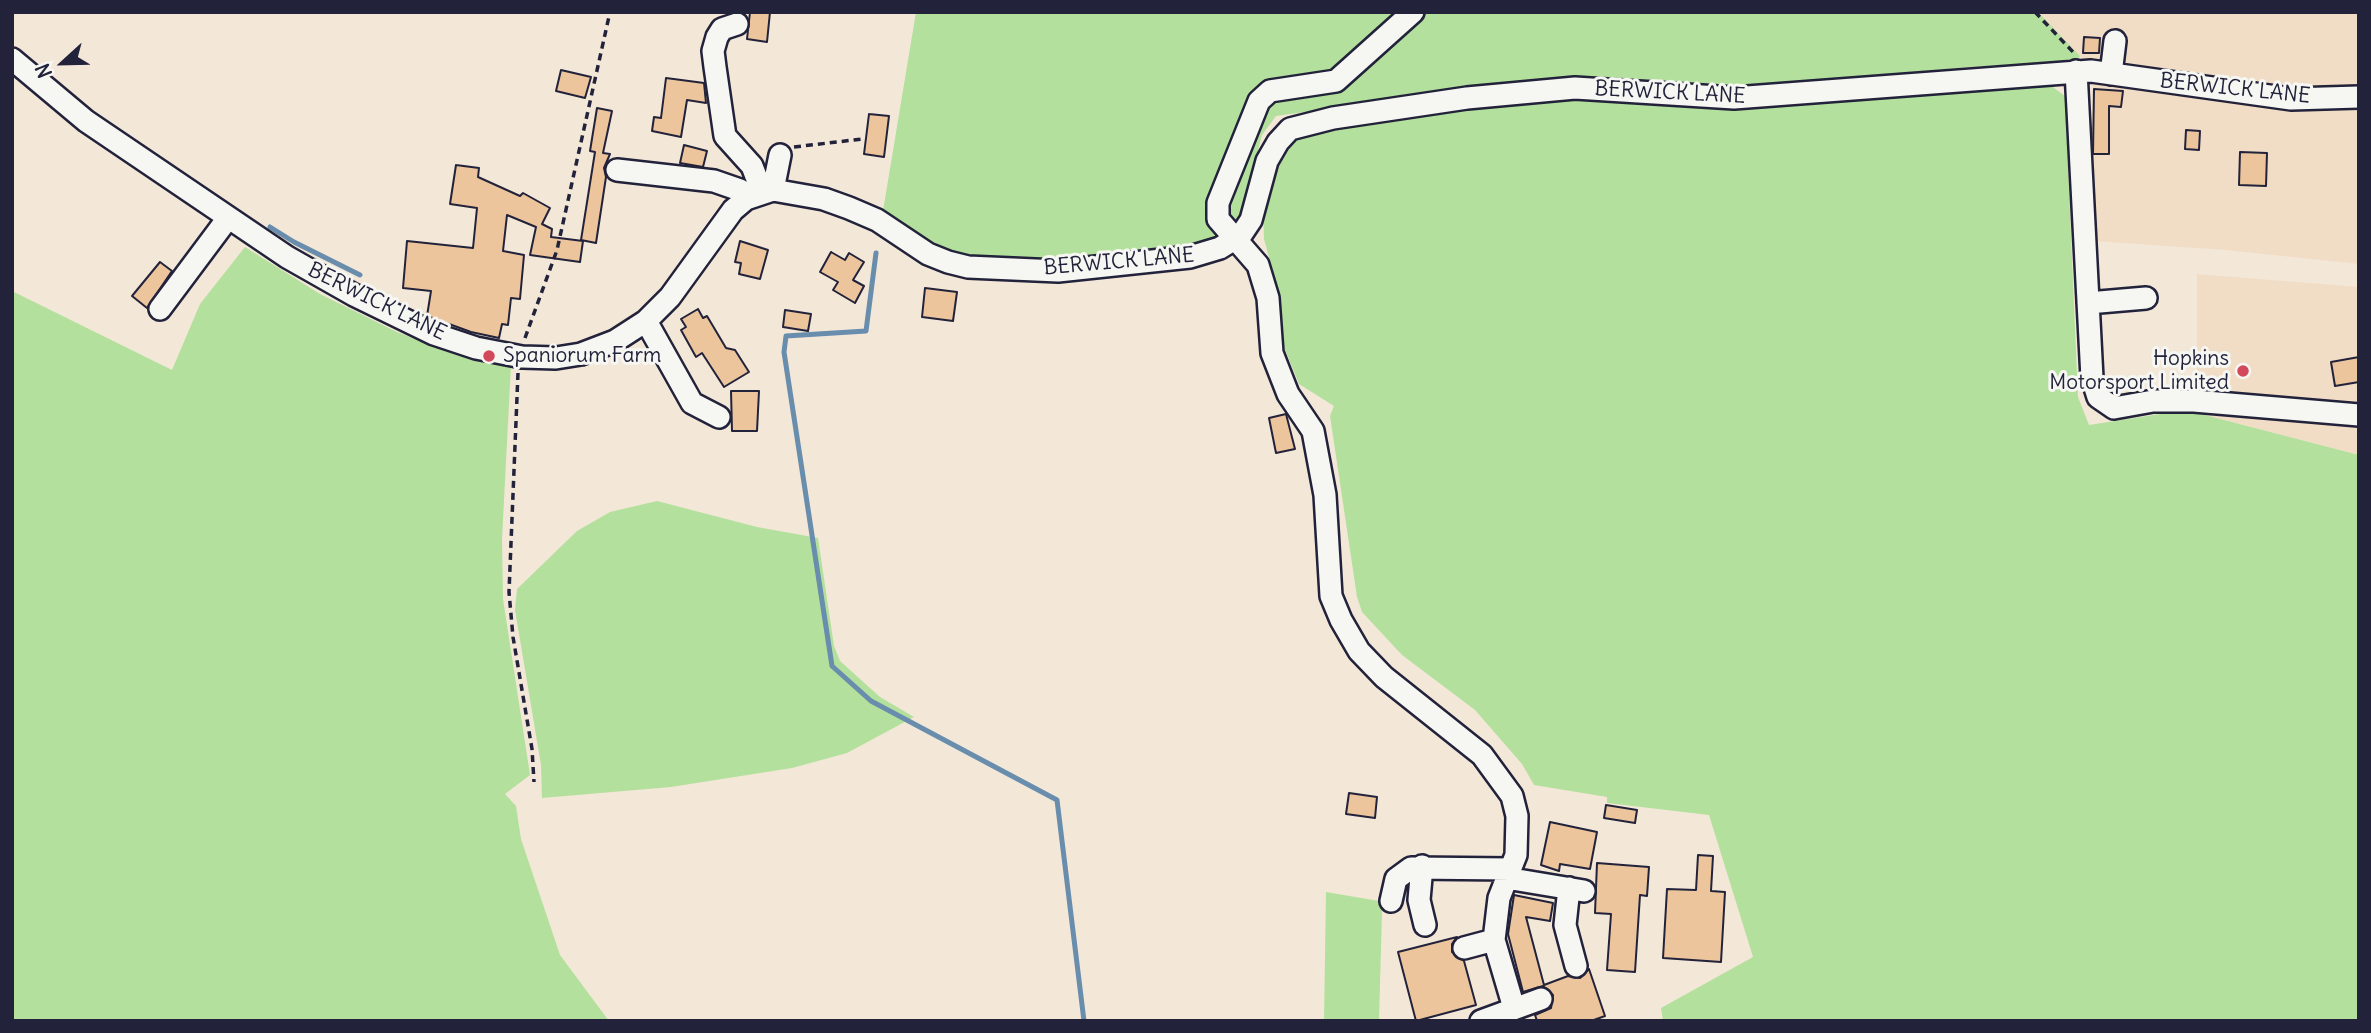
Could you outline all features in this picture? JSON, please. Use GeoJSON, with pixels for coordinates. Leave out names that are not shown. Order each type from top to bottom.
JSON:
{"type":"FeatureCollection","features":[{"type":"Feature","properties":{"kind":"street"},"geometry":{"type":"LineString","coordinates":[[1413,12],[1336,81],[1270,91],[1259,101],[1218,203],[1218,219],[1258,265],[1268,298],[1272,353],[1288,394],[1313,431],[1325,495],[1331,596],[1341,621],[1359,651],[1384,677],[1482,755],[1512,796],[1517,816],[1516,855],[1499,898],[1494,940],[1514,1008]]}},
{"type":"Feature","properties":{"kind":"street"},"geometry":{"type":"LineString","coordinates":[[737,24],[722,29],[717,37],[713,51],[715,67],[725,136],[755,172],[760,194]]}},
{"type":"Feature","properties":{"kind":"street"},"geometry":{"type":"LineString","coordinates":[[2115,41],[2093,72],[2088,303],[2092,378],[2098,397],[2115,408],[2153,401],[2194,401],[2359,415]]}},
{"type":"Feature","properties":{"kind":"street","name":"BERWICK LANE"},"geometry":{"type":"LineString","coordinates":[[12,60],[86,121],[287,257],[434,334],[476,348],[583,365],[646,321],[670,297],[733,210],[760,194],[824,199],[877,220],[928,254],[968,267],[1058,271],[1190,257],[1220,248],[1234,239],[1251,220],[1263,174],[1278,142],[1290,130],[1334,118],[1467,98],[1575,88],[1734,99],[2093,72],[2291,99],[2359,97]]}},
{"type":"Feature","properties":{"kind":"street"},"geometry":{"type":"LineString","coordinates":[[760,194],[780,155]]}},
{"type":"Feature","properties":{"kind":"street"},"geometry":{"type":"LineString","coordinates":[[617,170],[714,181],[760,194]]}},
{"type":"Feature","properties":{"kind":"street"},"geometry":{"type":"LineString","coordinates":[[160,309],[228,218]]}},
{"type":"Feature","properties":{"kind":"street"},"geometry":{"type":"LineString","coordinates":[[2088,303],[2146,298]]}},
{"type":"Feature","properties":{"kind":"street"},"geometry":{"type":"LineString","coordinates":[[646,321],[692,403],[719,417]]}},
{"type":"Feature","properties":{"kind":"street"},"geometry":{"type":"LineString","coordinates":[[1422,866],[1419,900],[1425,925]]}},
{"type":"Feature","properties":{"kind":"street"},"geometry":{"type":"LineString","coordinates":[[1391,901],[1396,879],[1402,872],[1422,866],[1508,873],[1576,890],[1565,925],[1576,966]]}},
{"type":"Feature","properties":{"kind":"street"},"geometry":{"type":"LineString","coordinates":[[1464,948],[1494,940]]}},
{"type":"Feature","properties":{"kind":"street"},"geometry":{"type":"LineString","coordinates":[[1481,1021],[1541,999]]}},
{"type":"Feature","properties":{"kind":"path"},"geometry":{"type":"LineString","coordinates":[[534,782],[532,749],[513,636],[509,592],[513,462],[522,357],[527,326],[557,250],[610,12]]}},
{"type":"Feature","properties":{"kind":"path"},"geometry":{"type":"LineString","coordinates":[[2035,12],[2093,72]]}},
{"type":"Feature","properties":{"kind":"path"},"geometry":{"type":"LineString","coordinates":[[780,155],[783,148],[862,139]]}},
{"type":"Feature","properties":{"kind":"shaded area"},"geometry":{"type":"Polygon","coordinates":[[[2038,12],[2359,12],[2359,264],[2225,250],[2095,241],[2091,154],[2093,70],[2038,12]]]}},
{"type":"Feature","properties":{"kind":"shaded area"},"geometry":{"type":"Polygon","coordinates":[[[2197,274],[2359,287],[2359,455],[2197,413],[2197,274]]]}},
{"type":"Feature","properties":{"kind":"green space"},"geometry":{"type":"Polygon","coordinates":[[[916,12],[2038,12],[2080,56],[2076,61],[1968,67],[1753,87],[1589,77],[1511,83],[1276,116],[1262,135],[1241,217],[1209,244],[1077,259],[994,260],[940,251],[883,211],[916,12]]]}},
{"type":"Feature","properties":{"kind":"green space"},"geometry":{"type":"Polygon","coordinates":[[[2046,82],[2065,96],[2078,397],[2089,425],[2160,414],[2197,413],[2359,455],[2359,1021],[1663,1021],[1661,1008],[1753,957],[1709,815],[1607,803],[1607,797],[1534,785],[1522,764],[1475,710],[1402,655],[1362,612],[1357,597],[1330,416],[1334,406],[1299,384],[1280,337],[1276,283],[1264,239],[1263,211],[1275,165],[1291,141],[1317,126],[1575,96],[2046,82]]]}},
{"type":"Feature","properties":{"kind":"green space"},"geometry":{"type":"Polygon","coordinates":[[[245,247],[320,294],[397,332],[456,355],[511,365],[502,539],[503,599],[530,775],[505,794],[516,806],[521,839],[560,955],[609,1021],[12,1021],[12,291],[172,370],[200,304],[245,247]]]}},
{"type":"Feature","properties":{"kind":"green space"},"geometry":{"type":"Polygon","coordinates":[[[657,501],[757,527],[818,538],[834,646],[840,661],[880,697],[914,717],[847,753],[792,768],[671,787],[542,798],[541,765],[515,610],[517,589],[577,531],[610,512],[657,501]]]}},
{"type":"Feature","properties":{"kind":"green space"},"geometry":{"type":"Polygon","coordinates":[[[1326,892],[1379,901],[1382,911],[1379,1021],[1324,1021],[1326,892]]]}},
{"type":"Feature","properties":{"kind":"building"},"geometry":{"type":"Polygon","coordinates":[[[750,12],[770,12],[767,42],[747,39],[750,12]]]}},
{"type":"Feature","properties":{"kind":"building"},"geometry":{"type":"Polygon","coordinates":[[[2084,37],[2100,38],[2099,53],[2083,53],[2084,37]]]}},
{"type":"Feature","properties":{"kind":"building"},"geometry":{"type":"Polygon","coordinates":[[[561,70],[591,77],[585,98],[556,91],[561,70]]]}},
{"type":"Feature","properties":{"kind":"building"},"geometry":{"type":"Polygon","coordinates":[[[666,78],[704,83],[706,103],[687,100],[681,137],[652,131],[654,117],[661,118],[666,78]]]}},
{"type":"Feature","properties":{"kind":"building"},"geometry":{"type":"Polygon","coordinates":[[[2094,89],[2123,91],[2121,107],[2109,106],[2109,154],[2093,154],[2094,89]]]}},
{"type":"Feature","properties":{"kind":"building"},"geometry":{"type":"Polygon","coordinates":[[[597,108],[612,111],[603,153],[610,154],[604,168],[606,177],[596,243],[581,240],[595,152],[590,151],[597,108]]]}},
{"type":"Feature","properties":{"kind":"building"},"geometry":{"type":"Polygon","coordinates":[[[869,114],[889,116],[884,157],[864,154],[869,114]]]}},
{"type":"Feature","properties":{"kind":"building"},"geometry":{"type":"Polygon","coordinates":[[[2186,130],[2200,131],[2199,150],[2185,149],[2186,130]]]}},
{"type":"Feature","properties":{"kind":"building"},"geometry":{"type":"Polygon","coordinates":[[[684,145],[707,151],[703,167],[680,163],[684,145]]]}},
{"type":"Feature","properties":{"kind":"building"},"geometry":{"type":"Polygon","coordinates":[[[2240,152],[2267,153],[2266,186],[2239,185],[2240,152]]]}},
{"type":"Feature","properties":{"kind":"building"},"geometry":{"type":"Polygon","coordinates":[[[456,165],[479,168],[478,177],[520,196],[523,193],[550,208],[542,224],[552,229],[551,237],[583,241],[580,262],[530,255],[536,227],[507,215],[503,251],[524,255],[520,299],[511,298],[508,325],[502,324],[499,338],[471,332],[427,316],[431,291],[403,288],[407,241],[473,248],[477,208],[450,204],[456,165]]]}},
{"type":"Feature","properties":{"kind":"building"},"geometry":{"type":"Polygon","coordinates":[[[740,241],[768,250],[760,279],[739,274],[741,263],[735,262],[740,241]]]}},
{"type":"Feature","properties":{"kind":"building"},"geometry":{"type":"Polygon","coordinates":[[[831,252],[845,260],[849,253],[864,262],[853,280],[864,286],[855,303],[833,290],[838,282],[820,272],[831,252]]]}},
{"type":"Feature","properties":{"kind":"building"},"geometry":{"type":"Polygon","coordinates":[[[160,262],[172,271],[147,308],[132,296],[160,262]]]}},
{"type":"Feature","properties":{"kind":"building"},"geometry":{"type":"Polygon","coordinates":[[[925,288],[957,292],[953,321],[922,317],[925,288]]]}},
{"type":"Feature","properties":{"kind":"building"},"geometry":{"type":"Polygon","coordinates":[[[698,309],[703,318],[707,316],[726,348],[735,350],[749,372],[724,387],[702,353],[696,357],[681,330],[686,327],[681,319],[698,309]]]}},
{"type":"Feature","properties":{"kind":"building"},"geometry":{"type":"Polygon","coordinates":[[[785,310],[811,314],[808,331],[783,327],[785,310]]]}},
{"type":"Feature","properties":{"kind":"building"},"geometry":{"type":"Polygon","coordinates":[[[2359,357],[2359,382],[2335,386],[2331,362],[2359,357]]]}},
{"type":"Feature","properties":{"kind":"building"},"geometry":{"type":"Polygon","coordinates":[[[731,391],[759,391],[757,431],[732,431],[731,391]]]}},
{"type":"Feature","properties":{"kind":"building"},"geometry":{"type":"Polygon","coordinates":[[[1286,414],[1295,449],[1276,453],[1269,418],[1286,414]]]}},
{"type":"Feature","properties":{"kind":"building"},"geometry":{"type":"Polygon","coordinates":[[[1349,793],[1377,797],[1375,818],[1346,814],[1349,793]]]}},
{"type":"Feature","properties":{"kind":"building"},"geometry":{"type":"Polygon","coordinates":[[[1606,805],[1637,810],[1635,823],[1604,818],[1606,805]]]}},
{"type":"Feature","properties":{"kind":"building"},"geometry":{"type":"Polygon","coordinates":[[[1550,822],[1597,832],[1590,869],[1560,864],[1559,871],[1541,865],[1550,822]]]}},
{"type":"Feature","properties":{"kind":"building"},"geometry":{"type":"Polygon","coordinates":[[[1698,855],[1713,856],[1711,891],[1725,892],[1721,962],[1663,958],[1667,889],[1696,890],[1698,855]]]}},
{"type":"Feature","properties":{"kind":"building"},"geometry":{"type":"Polygon","coordinates":[[[1597,863],[1649,867],[1647,896],[1640,895],[1635,972],[1607,970],[1611,914],[1595,913],[1597,863]]]}},
{"type":"Feature","properties":{"kind":"building"},"geometry":{"type":"Polygon","coordinates":[[[1514,895],[1553,903],[1550,921],[1526,917],[1544,985],[1568,976],[1580,978],[1589,969],[1605,1016],[1591,1021],[1537,1021],[1535,1015],[1551,1008],[1553,995],[1543,986],[1523,992],[1508,934],[1514,895]]]}},
{"type":"Feature","properties":{"kind":"building"},"geometry":{"type":"Polygon","coordinates":[[[1457,937],[1452,944],[1452,952],[1464,961],[1476,1005],[1416,1021],[1398,952],[1457,937]]]}},
{"type":"Feature","properties":{"kind":"waterway"},"geometry":{"type":"LineString","coordinates":[[270,227],[360,275]]}},
{"type":"Feature","properties":{"kind":"waterway"},"geometry":{"type":"LineString","coordinates":[[876,253],[866,331],[786,336],[784,352],[832,666],[871,701],[1057,800],[1084,1021]]}},
{"type":"Feature","properties":{"kind":"place","name":"Spaniorum Farm"},"geometry":{"type":"Point","coordinates":[489,356]}},
{"type":"Feature","properties":{"kind":"place","name":"Hopkins Motorsport Limited"},"geometry":{"type":"Point","coordinates":[2243,371]}}]}
